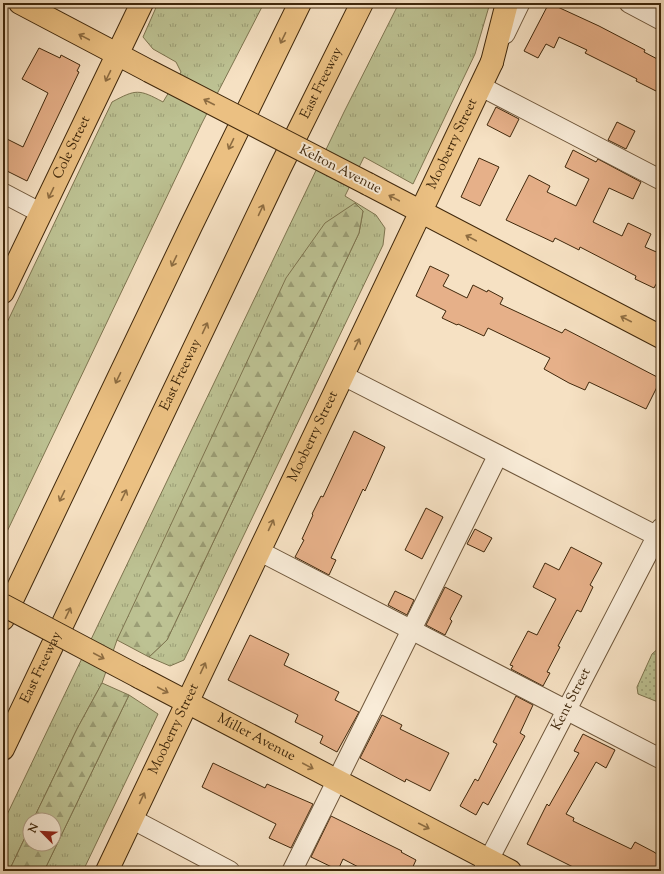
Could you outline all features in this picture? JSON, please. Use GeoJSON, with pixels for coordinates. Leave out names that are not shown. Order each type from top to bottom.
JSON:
{"type":"FeatureCollection","features":[{"type":"Feature","properties":{"kind":"main road","name":"Kelton Avenue"},"geometry":{"type":"LineString","coordinates":[[20,3],[661,337]]}},
{"type":"Feature","properties":{"kind":"main road","name":"Cole Street"},"geometry":{"type":"LineString","coordinates":[[3,292],[142,3]]}},
{"type":"Feature","properties":{"kind":"main road"},"geometry":{"type":"LineString","coordinates":[[3,618],[184,240],[300,3]]}},
{"type":"Feature","properties":{"kind":"main road","name":"East Freeway"},"geometry":{"type":"LineString","coordinates":[[3,749],[280,168],[362,3]]}},
{"type":"Feature","properties":{"kind":"main road"},"geometry":{"type":"LineString","coordinates":[[492,62],[507,3]]}},
{"type":"Feature","properties":{"kind":"main road","name":"Mooberry Street"},"geometry":{"type":"LineString","coordinates":[[107,871],[492,62]]}},
{"type":"Feature","properties":{"kind":"main road","name":"Miller Avenue"},"geometry":{"type":"LineString","coordinates":[[3,605],[337,781],[486,866],[510,871]]}},
{"type":"Feature","properties":{"kind":"street","name":"Mooberry Street"},"geometry":{"type":"LineString","coordinates":[[492,62],[520,3]]}},
{"type":"Feature","properties":{"kind":"street"},"geometry":{"type":"LineString","coordinates":[[629,3],[661,20]]}},
{"type":"Feature","properties":{"kind":"street"},"geometry":{"type":"LineString","coordinates":[[480,86],[661,180]]}},
{"type":"Feature","properties":{"kind":"street"},"geometry":{"type":"LineString","coordinates":[[3,194],[41,213]]}},
{"type":"Feature","properties":{"kind":"street"},"geometry":{"type":"LineString","coordinates":[[342,375],[498,455],[659,532]]}},
{"type":"Feature","properties":{"kind":"street"},"geometry":{"type":"LineString","coordinates":[[292,871],[498,455]]}},
{"type":"Feature","properties":{"kind":"street","name":"Kent Street"},"geometry":{"type":"LineString","coordinates":[[486,866],[659,532]]}},
{"type":"Feature","properties":{"kind":"street"},"geometry":{"type":"LineString","coordinates":[[259,551],[661,759]]}},
{"type":"Feature","properties":{"kind":"street"},"geometry":{"type":"LineString","coordinates":[[132,819],[230,871]]}},
{"type":"Feature","properties":{"kind":"green space"},"geometry":{"type":"Polygon","coordinates":[[[158,3],[264,3],[202,123],[3,540],[3,331],[112,102],[132,93],[138,92],[163,102],[181,72],[176,62],[153,49],[143,37],[158,3]]]}},
{"type":"Feature","properties":{"kind":"green space"},"geometry":{"type":"Polygon","coordinates":[[[399,3],[490,3],[475,54],[413,184],[364,157],[345,196],[376,215],[385,228],[383,245],[184,660],[170,666],[149,657],[167,640],[359,233],[363,211],[117,640],[102,683],[77,729],[37,812],[22,812],[22,844],[9,871],[3,871],[3,823],[344,112],[399,3]]]}},
{"type":"Feature","properties":{"kind":"green space"},"geometry":{"type":"Polygon","coordinates":[[[355,203],[363,211],[359,233],[167,640],[149,657],[117,640],[286,278],[325,223],[355,203]]]}},
{"type":"Feature","properties":{"kind":"green space"},"geometry":{"type":"Polygon","coordinates":[[[660,647],[661,696],[658,702],[638,694],[637,687],[652,654],[660,647]]]}},
{"type":"Feature","properties":{"kind":"green space"},"geometry":{"type":"Polygon","coordinates":[[[102,683],[129,695],[62,834],[62,812],[37,812],[77,729],[102,683]]]}},
{"type":"Feature","properties":{"kind":"green space"},"geometry":{"type":"Polygon","coordinates":[[[129,695],[158,714],[83,871],[44,871],[53,852],[62,852],[62,834],[129,695]]]}},
{"type":"Feature","properties":{"kind":"green space"},"geometry":{"type":"Polygon","coordinates":[[[22,844],[22,852],[53,852],[44,871],[9,871],[22,844]]]}},
{"type":"Feature","properties":{"kind":"building"},"geometry":{"type":"Polygon","coordinates":[[[549,3],[599,26],[645,50],[644,52],[661,61],[661,82],[656,91],[636,81],[637,79],[585,53],[587,50],[559,37],[554,48],[546,44],[538,58],[524,51],[549,3]]]}},
{"type":"Feature","properties":{"kind":"building"},"geometry":{"type":"Polygon","coordinates":[[[39,48],[60,58],[61,55],[80,65],[77,71],[79,72],[27,181],[3,169],[3,137],[23,147],[48,93],[22,79],[39,48]]]}},
{"type":"Feature","properties":{"kind":"building"},"geometry":{"type":"Polygon","coordinates":[[[496,107],[519,119],[510,137],[487,125],[496,107]]]}},
{"type":"Feature","properties":{"kind":"building"},"geometry":{"type":"Polygon","coordinates":[[[617,122],[635,131],[626,149],[608,140],[617,122]]]}},
{"type":"Feature","properties":{"kind":"building"},"geometry":{"type":"Polygon","coordinates":[[[573,150],[596,162],[598,159],[641,182],[633,199],[609,188],[593,222],[622,236],[628,223],[651,234],[645,247],[661,254],[661,275],[654,288],[635,279],[636,276],[580,247],[579,250],[555,238],[553,242],[506,220],[529,175],[550,186],[547,192],[576,206],[589,179],[565,167],[573,150]]]}},
{"type":"Feature","properties":{"kind":"building"},"geometry":{"type":"Polygon","coordinates":[[[479,158],[499,167],[480,206],[461,197],[479,158]]]}},
{"type":"Feature","properties":{"kind":"building"},"geometry":{"type":"Polygon","coordinates":[[[430,266],[449,275],[443,286],[467,298],[473,285],[487,292],[488,290],[503,298],[500,304],[562,333],[565,329],[661,379],[646,409],[589,382],[585,390],[569,383],[544,369],[550,358],[488,328],[484,336],[442,318],[446,311],[416,296],[430,266]]]}},
{"type":"Feature","properties":{"kind":"building"},"geometry":{"type":"Polygon","coordinates":[[[354,431],[385,447],[365,491],[363,489],[331,558],[336,560],[329,575],[295,557],[304,540],[302,539],[313,515],[312,514],[321,496],[323,497],[354,431]]]}},
{"type":"Feature","properties":{"kind":"building"},"geometry":{"type":"Polygon","coordinates":[[[426,508],[443,517],[422,559],[405,550],[426,508]]]}},
{"type":"Feature","properties":{"kind":"building"},"geometry":{"type":"Polygon","coordinates":[[[475,529],[492,538],[484,552],[467,544],[475,529]]]}},
{"type":"Feature","properties":{"kind":"building"},"geometry":{"type":"Polygon","coordinates":[[[571,547],[602,563],[590,585],[593,587],[581,612],[577,610],[558,646],[560,647],[547,672],[550,673],[543,686],[511,669],[513,666],[510,665],[528,631],[537,635],[556,599],[533,587],[545,563],[559,570],[571,547]]]}},
{"type":"Feature","properties":{"kind":"building"},"geometry":{"type":"Polygon","coordinates":[[[445,587],[462,596],[450,619],[452,621],[445,635],[426,625],[445,587]]]}},
{"type":"Feature","properties":{"kind":"building"},"geometry":{"type":"Polygon","coordinates":[[[395,591],[414,600],[407,615],[388,605],[395,591]]]}},
{"type":"Feature","properties":{"kind":"building"},"geometry":{"type":"Polygon","coordinates":[[[250,635],[289,654],[284,665],[339,692],[335,700],[359,712],[337,752],[320,743],[323,736],[295,722],[298,715],[228,680],[250,635]]]}},
{"type":"Feature","properties":{"kind":"building"},"geometry":{"type":"Polygon","coordinates":[[[516,696],[533,705],[520,733],[525,736],[488,805],[483,802],[476,815],[460,806],[475,779],[478,781],[497,744],[493,742],[516,696]]]}},
{"type":"Feature","properties":{"kind":"building"},"geometry":{"type":"Polygon","coordinates":[[[382,715],[402,725],[400,729],[449,753],[430,791],[406,779],[405,782],[360,758],[382,715]]]}},
{"type":"Feature","properties":{"kind":"building"},"geometry":{"type":"Polygon","coordinates":[[[583,734],[615,750],[606,768],[596,762],[566,814],[574,818],[573,821],[631,849],[635,842],[654,852],[661,857],[661,871],[581,871],[527,844],[547,804],[549,806],[579,753],[574,751],[583,734]]]}},
{"type":"Feature","properties":{"kind":"building"},"geometry":{"type":"Polygon","coordinates":[[[213,763],[265,788],[267,784],[313,804],[291,848],[269,838],[276,824],[202,787],[213,763]]]}},
{"type":"Feature","properties":{"kind":"building"},"geometry":{"type":"Polygon","coordinates":[[[331,816],[402,851],[401,852],[416,860],[411,871],[366,871],[343,859],[338,870],[311,857],[331,816]]]}}]}
